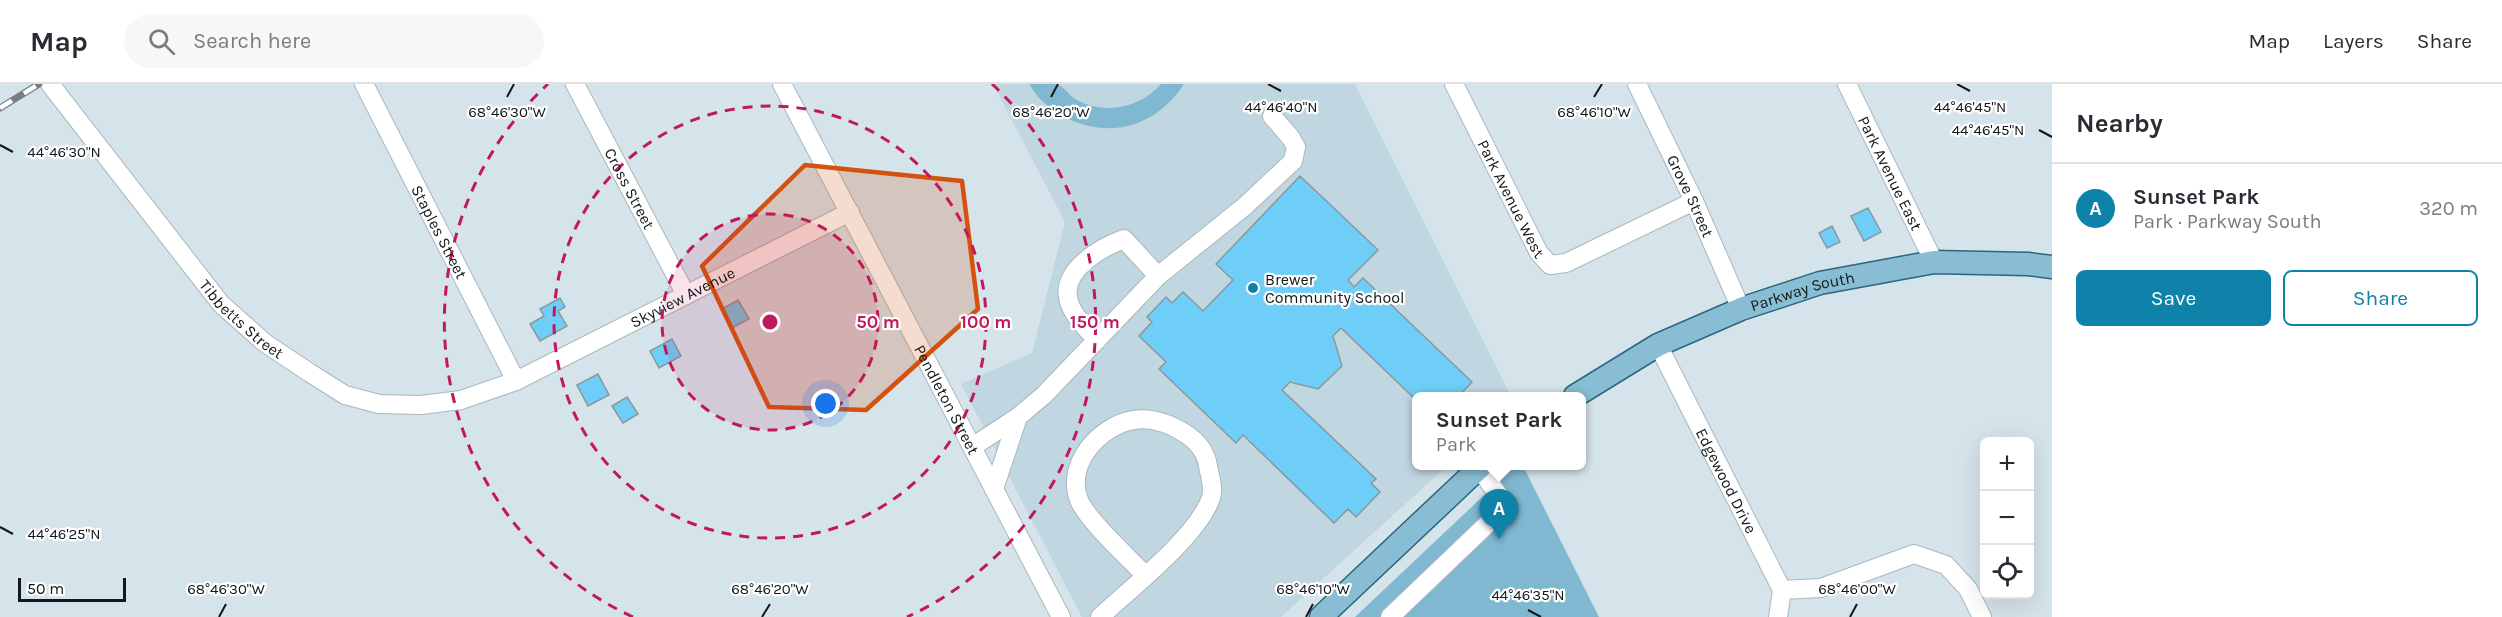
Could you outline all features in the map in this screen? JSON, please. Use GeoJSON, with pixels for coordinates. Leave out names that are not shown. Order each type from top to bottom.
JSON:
{"type":"FeatureCollection","features":[{"type":"Feature","properties":{"kind":"main road","name":"Parkway South"},"geometry":{"type":"LineString","coordinates":[[1582,392],[1658,345],[1741,309],[1820,283],[1934,262],[2028,264],[2052,267]]}},
{"type":"Feature","properties":{"kind":"main road"},"geometry":{"type":"LineString","coordinates":[[1322,617],[1476,470]]}},
{"type":"Feature","properties":{"kind":"street","name":"Tibbetts Street"},"geometry":{"type":"LineString","coordinates":[[50,84],[221,304],[265,343],[310,373],[345,395],[379,404],[421,405],[461,400],[516,381]]}},
{"type":"Feature","properties":{"kind":"street","name":"Staples Street"},"geometry":{"type":"LineString","coordinates":[[364,84],[516,381]]}},
{"type":"Feature","properties":{"kind":"street","name":"Cross Street"},"geometry":{"type":"LineString","coordinates":[[575,84],[686,295]]}},
{"type":"Feature","properties":{"kind":"street","name":"Pendleton Street"},"geometry":{"type":"LineString","coordinates":[[782,84],[1061,617]]}},
{"type":"Feature","properties":{"kind":"street","name":"Park Avenue West"},"geometry":{"type":"LineString","coordinates":[[1454,84],[1539,253],[1550,265],[1566,263],[1694,201]]}},
{"type":"Feature","properties":{"kind":"street","name":"Grove Street"},"geometry":{"type":"LineString","coordinates":[[1637,84],[1694,201],[1741,309]]}},
{"type":"Feature","properties":{"kind":"street","name":"Park Avenue East"},"geometry":{"type":"LineString","coordinates":[[1847,84],[1934,262]]}},
{"type":"Feature","properties":{"kind":"street"},"geometry":{"type":"LineString","coordinates":[[972,447],[1018,417],[1044,395],[1158,276],[1245,206],[1293,160],[1296,147],[1272,116]]}},
{"type":"Feature","properties":{"kind":"street","name":"Skyview Avenue"},"geometry":{"type":"LineString","coordinates":[[516,381],[850,212]]}},
{"type":"Feature","properties":{"kind":"street"},"geometry":{"type":"LineString","coordinates":[[1097,340],[1080,321],[1070,304],[1067,287],[1071,277],[1107,245],[1124,239],[1158,276]]}},
{"type":"Feature","properties":{"kind":"street","name":"Edgewood Drive"},"geometry":{"type":"LineString","coordinates":[[1658,345],[1782,590]]}},
{"type":"Feature","properties":{"kind":"street"},"geometry":{"type":"LineString","coordinates":[[994,489],[1018,417]]}},
{"type":"Feature","properties":{"kind":"street"},"geometry":{"type":"LineString","coordinates":[[1100,617],[1145,575],[1186,536],[1200,520],[1212,494],[1207,458],[1202,449],[1180,430],[1151,420],[1134,420],[1115,426],[1094,441],[1078,469],[1076,485],[1080,501],[1088,514],[1145,575]]}},
{"type":"Feature","properties":{"kind":"street"},"geometry":{"type":"LineString","coordinates":[[1390,617],[1502,510],[1505,504],[1483,470]]}},
{"type":"Feature","properties":{"kind":"street"},"geometry":{"type":"LineString","coordinates":[[1778,617],[1782,590],[1821,588],[1914,554],[1946,565],[1968,589],[1982,617]]}},
{"type":"Feature","properties":{"kind":"highlighted area"},"geometry":{"type":"Polygon","coordinates":[[[805,165],[962,181],[978,309],[866,410],[769,407],[702,266],[805,165]]]}},
{"type":"Feature","properties":{"kind":"shaded area","name":"Brewer Community School"},"geometry":{"type":"Polygon","coordinates":[[[993,84],[1355,84],[1509,392],[1412,392],[1412,470],[1443,470],[1281,617],[1082,617],[961,384],[1032,353],[1065,222],[993,84]]]}},
{"type":"Feature","properties":{"kind":"shaded area"},"geometry":{"type":"Polygon","coordinates":[[[1029,84],[1057,84],[1075,99],[1086,104],[1109,108],[1132,104],[1161,84],[1184,84],[1162,109],[1148,118],[1119,128],[1104,128],[1087,126],[1058,113],[1042,101],[1029,84]]]}},
{"type":"Feature","properties":{"kind":"shaded area"},"geometry":{"type":"Polygon","coordinates":[[[1511,470],[1525,470],[1599,617],[1355,617],[1511,470]]]}},
{"type":"Feature","properties":{"kind":"building"},"geometry":{"type":"Polygon","coordinates":[[[1300,176],[1378,250],[1348,280],[1354,287],[1363,278],[1472,382],[1463,392],[1412,392],[1412,396],[1341,328],[1333,336],[1342,366],[1318,389],[1290,382],[1282,390],[1376,479],[1371,483],[1380,492],[1356,517],[1348,509],[1334,523],[1243,435],[1236,443],[1159,369],[1166,362],[1139,336],[1152,322],[1147,317],[1166,297],[1172,303],[1183,292],[1203,311],[1233,280],[1216,264],[1300,176]]]}},
{"type":"Feature","properties":{"kind":"building"},"geometry":{"type":"Polygon","coordinates":[[[1868,208],[1881,232],[1864,241],[1851,216],[1868,208]]]}},
{"type":"Feature","properties":{"kind":"building"},"geometry":{"type":"Polygon","coordinates":[[[1832,226],[1840,242],[1827,248],[1819,233],[1832,226]]]}},
{"type":"Feature","properties":{"kind":"building"},"geometry":{"type":"Polygon","coordinates":[[[560,298],[565,307],[558,311],[567,326],[540,341],[530,324],[544,316],[540,309],[560,298]]]}},
{"type":"Feature","properties":{"kind":"building"},"geometry":{"type":"Polygon","coordinates":[[[738,300],[749,319],[732,328],[722,309],[738,300]]]}},
{"type":"Feature","properties":{"kind":"building"},"geometry":{"type":"Polygon","coordinates":[[[672,339],[681,356],[659,368],[650,351],[672,339]]]}},
{"type":"Feature","properties":{"kind":"building"},"geometry":{"type":"Polygon","coordinates":[[[598,374],[609,395],[588,406],[577,385],[598,374]]]}},
{"type":"Feature","properties":{"kind":"building"},"geometry":{"type":"Polygon","coordinates":[[[627,397],[638,414],[623,423],[612,406],[627,397]]]}},
{"type":"Feature","properties":{"kind":"railway"},"geometry":{"type":"LineString","coordinates":[[0,108],[39,84]]}},
{"type":"Feature","properties":{"kind":"place","name":"Brewer Community School"},"geometry":{"type":"Point","coordinates":[1253,288]}},
{"type":"Feature","properties":{"kind":"place","name":"Sunset Park"},"geometry":{"type":"Point","coordinates":[1499,539]}}]}
